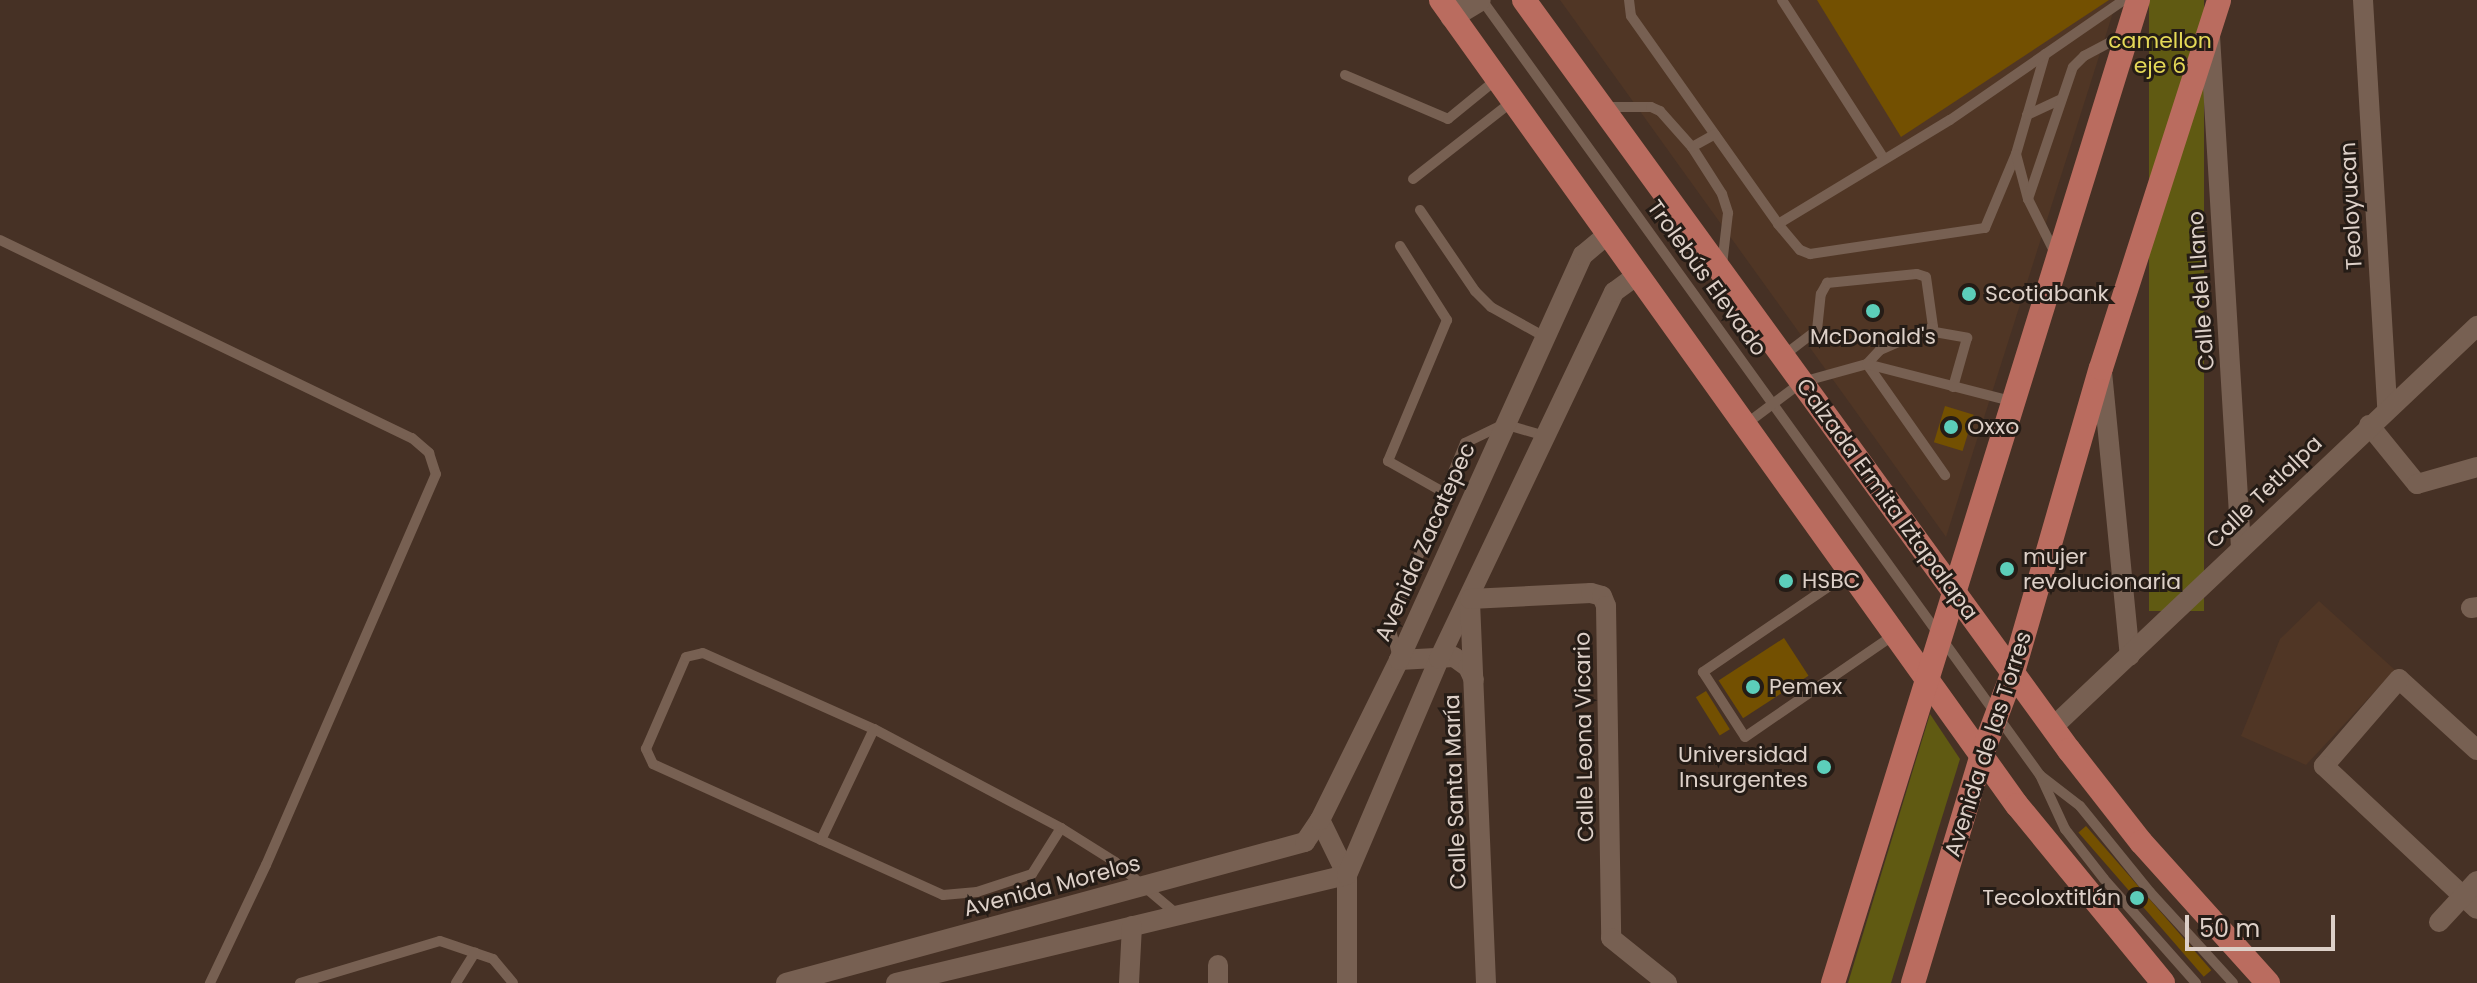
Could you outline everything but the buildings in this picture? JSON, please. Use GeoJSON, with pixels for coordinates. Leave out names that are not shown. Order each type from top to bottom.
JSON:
{"type":"FeatureCollection","features":[{"type":"Feature","properties":{"kind":"main road","name":"Calzada Ermita Iztapalapa"},"geometry":{"type":"LineString","coordinates":[[1524,0],[2053,727],[2141,842],[2268,983]]}},
{"type":"Feature","properties":{"kind":"main road"},"geometry":{"type":"LineString","coordinates":[[1833,983],[1927,676],[1956,594],[2011,401],[2138,0]]}},
{"type":"Feature","properties":{"kind":"main road","name":"Avenida de las Torres"},"geometry":{"type":"LineString","coordinates":[[1913,983],[1982,754],[2013,672],[2101,368],[2219,0]]}},
{"type":"Feature","properties":{"kind":"main road"},"geometry":{"type":"LineString","coordinates":[[1446,8],[2040,836],[2163,983]]}},
{"type":"Feature","properties":{"kind":"street"},"geometry":{"type":"LineString","coordinates":[[1446,8],[1480,0]]}},
{"type":"Feature","properties":{"kind":"street","name":"Teoloyucan"},"geometry":{"type":"LineString","coordinates":[[2363,0],[2387,409]]}},
{"type":"Feature","properties":{"kind":"street","name":"Calle del Llano"},"geometry":{"type":"LineString","coordinates":[[2210,32],[2241,547]]}},
{"type":"Feature","properties":{"kind":"street","name":"Avenida Zacatepec"},"geometry":{"type":"LineString","coordinates":[[1320,820],[1399,660],[1583,255],[1607,235]]}},
{"type":"Feature","properties":{"kind":"street"},"geometry":{"type":"LineString","coordinates":[[1347,983],[1347,875],[1439,659],[1614,292],[1636,276]]}},
{"type":"Feature","properties":{"kind":"street","name":"Calle Tetlalpa"},"geometry":{"type":"LineString","coordinates":[[2053,727],[2477,326]]}},
{"type":"Feature","properties":{"kind":"street"},"geometry":{"type":"LineString","coordinates":[[2101,368],[2130,656]]}},
{"type":"Feature","properties":{"kind":"street"},"geometry":{"type":"LineString","coordinates":[[2369,425],[2417,484],[2477,467]]}},
{"type":"Feature","properties":{"kind":"street","name":"Calle Leona Vicario"},"geometry":{"type":"LineString","coordinates":[[1470,599],[1591,593],[1602,596],[1606,606],[1611,938],[1667,983]]}},
{"type":"Feature","properties":{"kind":"street","name":"Calle Santa María"},"geometry":{"type":"LineString","coordinates":[[1470,599],[1486,983]]}},
{"type":"Feature","properties":{"kind":"street"},"geometry":{"type":"LineString","coordinates":[[1399,660],[1460,659],[1475,682]]}},
{"type":"Feature","properties":{"kind":"street"},"geometry":{"type":"LineString","coordinates":[[2439,922],[2472,896],[2324,766],[2399,679],[2477,750]]}},
{"type":"Feature","properties":{"kind":"street"},"geometry":{"type":"LineString","coordinates":[[1320,820],[1347,875]]}},
{"type":"Feature","properties":{"kind":"street","name":"Avenida Morelos"},"geometry":{"type":"LineString","coordinates":[[786,983],[1305,842],[1320,820]]}},
{"type":"Feature","properties":{"kind":"street"},"geometry":{"type":"LineString","coordinates":[[896,983],[1347,875]]}},
{"type":"Feature","properties":{"kind":"street"},"geometry":{"type":"LineString","coordinates":[[1129,983],[1132,926]]}},
{"type":"Feature","properties":{"kind":"lane","name":"Trolebús Elevado"},"geometry":{"type":"LineString","coordinates":[[1480,0],[2040,775],[2065,829],[2114,891],[2196,983]]}},
{"type":"Feature","properties":{"kind":"lane"},"geometry":{"type":"LineString","coordinates":[[1629,0],[1631,16],[1778,224],[1800,250],[1810,254],[1985,228],[2016,154],[2045,54]]}},
{"type":"Feature","properties":{"kind":"lane"},"geometry":{"type":"LineString","coordinates":[[1782,0],[1884,159]]}},
{"type":"Feature","properties":{"kind":"lane"},"geometry":{"type":"LineString","coordinates":[[1778,224],[1950,120],[2124,0]]}},
{"type":"Feature","properties":{"kind":"lane"},"geometry":{"type":"LineString","coordinates":[[2028,199],[2073,67],[2084,56],[2127,33]]}},
{"type":"Feature","properties":{"kind":"lane"},"geometry":{"type":"LineString","coordinates":[[1345,75],[1448,119],[1497,79]]}},
{"type":"Feature","properties":{"kind":"lane"},"geometry":{"type":"LineString","coordinates":[[2027,115],[2062,99]]}},
{"type":"Feature","properties":{"kind":"lane"},"geometry":{"type":"LineString","coordinates":[[1413,179],[1513,101]]}},
{"type":"Feature","properties":{"kind":"lane"},"geometry":{"type":"LineString","coordinates":[[1602,107],[1651,107],[1660,111],[1692,147],[1722,194],[1728,213],[1721,271]]}},
{"type":"Feature","properties":{"kind":"lane"},"geometry":{"type":"LineString","coordinates":[[1692,147],[1715,134]]}},
{"type":"Feature","properties":{"kind":"lane"},"geometry":{"type":"LineString","coordinates":[[2016,154],[2028,199],[2057,257]]}},
{"type":"Feature","properties":{"kind":"lane"},"geometry":{"type":"LineString","coordinates":[[1420,210],[1475,291],[1491,307],[1545,337]]}},
{"type":"Feature","properties":{"kind":"lane"},"geometry":{"type":"LineString","coordinates":[[0,240],[412,438],[429,453],[436,474],[272,850],[210,983]]}},
{"type":"Feature","properties":{"kind":"lane"},"geometry":{"type":"LineString","coordinates":[[1400,246],[1447,320],[1388,461],[1445,493]]}},
{"type":"Feature","properties":{"kind":"lane"},"geometry":{"type":"LineString","coordinates":[[1783,356],[1817,330],[1821,294],[1827,283],[1917,274],[1926,277],[1933,327],[1880,350],[1867,364]]}},
{"type":"Feature","properties":{"kind":"lane"},"geometry":{"type":"LineString","coordinates":[[1929,331],[1967,338],[1953,387]]}},
{"type":"Feature","properties":{"kind":"lane"},"geometry":{"type":"LineString","coordinates":[[1746,424],[1802,382],[1867,364],[2011,401]]}},
{"type":"Feature","properties":{"kind":"lane"},"geometry":{"type":"LineString","coordinates":[[1867,364],[1945,475]]}},
{"type":"Feature","properties":{"kind":"lane"},"geometry":{"type":"LineString","coordinates":[[1399,660],[1390,625],[1465,443],[1504,424],[1545,436]]}},
{"type":"Feature","properties":{"kind":"lane"},"geometry":{"type":"LineString","coordinates":[[1852,571],[1703,672],[1745,737],[1897,634]]}},
{"type":"Feature","properties":{"kind":"lane"},"geometry":{"type":"LineString","coordinates":[[1061,828],[1032,874],[977,892],[943,895],[653,764],[646,749],[686,657],[703,653],[874,729],[1061,828],[1115,862],[1178,915]]}},
{"type":"Feature","properties":{"kind":"lane"},"geometry":{"type":"LineString","coordinates":[[821,840],[874,729]]}},
{"type":"Feature","properties":{"kind":"lane","name":"Trolebús Elevado"},"geometry":{"type":"LineString","coordinates":[[2040,775],[2080,806],[2141,882],[2233,983]]}},
{"type":"Feature","properties":{"kind":"lane"},"geometry":{"type":"LineString","coordinates":[[300,983],[440,941],[493,959],[513,983]]}},
{"type":"Feature","properties":{"kind":"lane"},"geometry":{"type":"LineString","coordinates":[[456,983],[475,952]]}},
{"type":"Feature","properties":{"kind":"shaded area"},"geometry":{"type":"Polygon","coordinates":[[[1560,0],[2117,0],[1946,537],[1560,0]]]}},
{"type":"Feature","properties":{"kind":"shaded area"},"geometry":{"type":"Polygon","coordinates":[[[2319,601],[2395,670],[2306,765],[2241,736],[2280,639],[2319,601]]]}},
{"type":"Feature","properties":{"kind":"green space","name":"camellon eje 6"},"geometry":{"type":"Polygon","coordinates":[[[2149,0],[2204,0],[2204,611],[2149,611],[2149,0]]]}},
{"type":"Feature","properties":{"kind":"green space"},"geometry":{"type":"Polygon","coordinates":[[[1930,714],[1960,759],[1891,983],[1848,983],[1930,714]]]}},
{"type":"Feature","properties":{"kind":"place","name":"Scotiabank"},"geometry":{"type":"Point","coordinates":[1969,294]}},
{"type":"Feature","properties":{"kind":"place","name":"McDonald's"},"geometry":{"type":"Point","coordinates":[1873,311]}},
{"type":"Feature","properties":{"kind":"place","name":"Oxxo"},"geometry":{"type":"Point","coordinates":[1951,427]}},
{"type":"Feature","properties":{"kind":"place","name":"mujer revolucionaria"},"geometry":{"type":"Point","coordinates":[2007,569]}},
{"type":"Feature","properties":{"kind":"place","name":"HSBC"},"geometry":{"type":"Point","coordinates":[1786,581]}},
{"type":"Feature","properties":{"kind":"place","name":"Pemex"},"geometry":{"type":"Point","coordinates":[1753,687]}},
{"type":"Feature","properties":{"kind":"place","name":"Universidad Insurgentes"},"geometry":{"type":"Point","coordinates":[1824,767]}},
{"type":"Feature","properties":{"kind":"place","name":"Tecoloxtitlán"},"geometry":{"type":"Point","coordinates":[2137,898]}}]}
